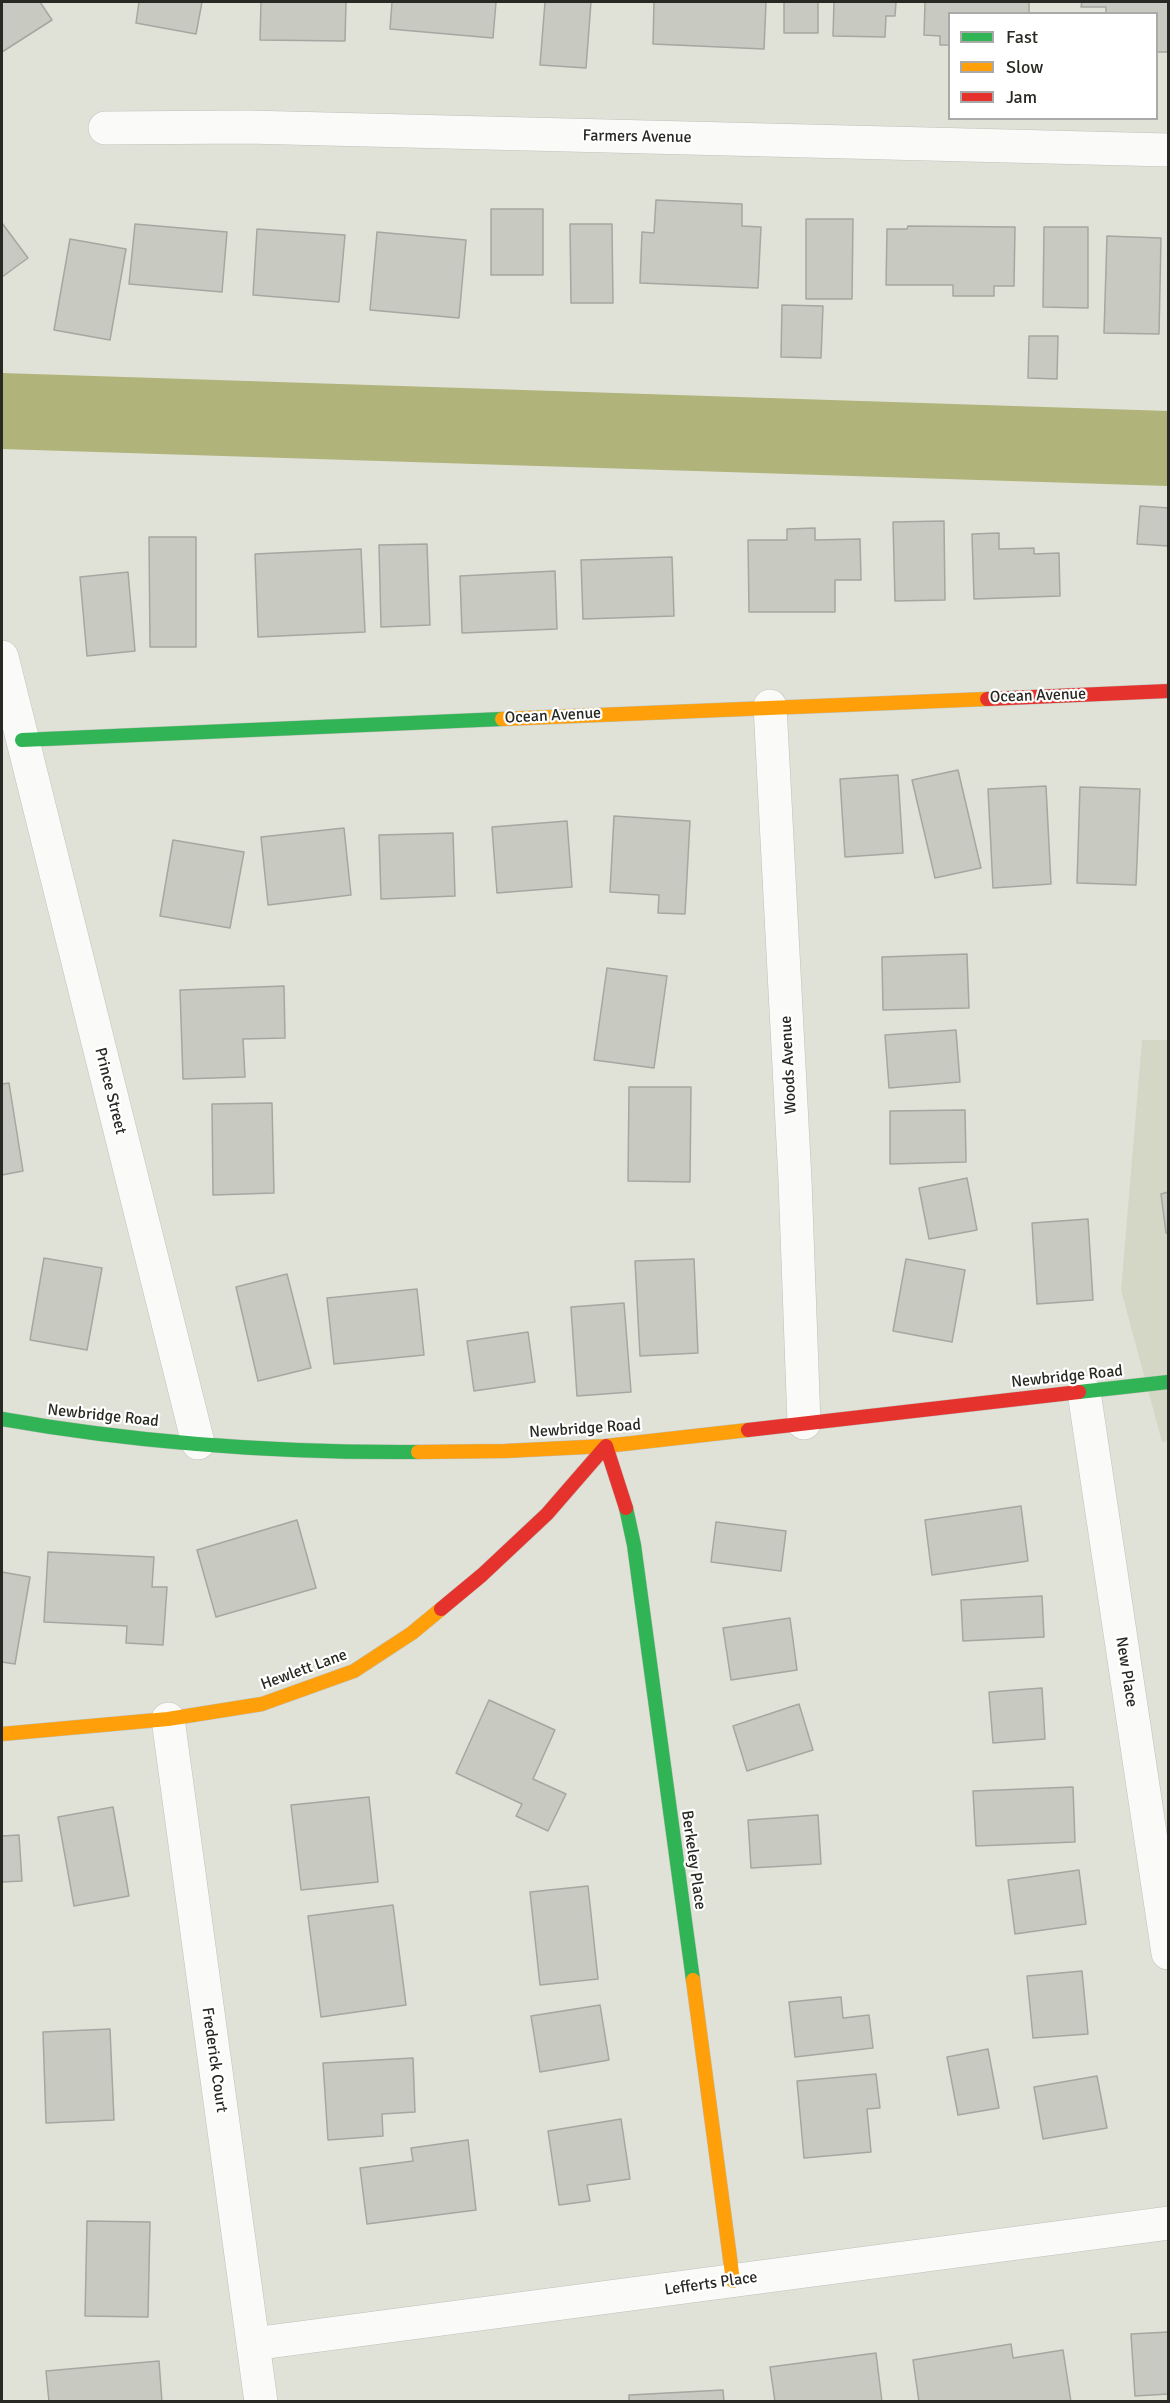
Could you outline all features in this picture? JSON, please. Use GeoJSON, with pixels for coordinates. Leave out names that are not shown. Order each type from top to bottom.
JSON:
{"type":"FeatureCollection","features":[{"type":"Feature","properties":{"kind":"street","name":"Farmers Avenue"},"geometry":{"type":"LineString","coordinates":[[105,128],[247,127],[1168,150]]}},
{"type":"Feature","properties":{"kind":"street"},"geometry":{"type":"LineString","coordinates":[[2,657],[22,740]]}},
{"type":"Feature","properties":{"kind":"street","name":"Ocean Avenue"},"geometry":{"type":"LineString","coordinates":[[22,740],[770,706],[1168,691]]}},
{"type":"Feature","properties":{"kind":"street","name":"Woods Avenue"},"geometry":{"type":"LineString","coordinates":[[770,706],[795,1180],[804,1423]]}},
{"type":"Feature","properties":{"kind":"street","name":"Prince Street"},"geometry":{"type":"LineString","coordinates":[[22,740],[198,1443]]}},
{"type":"Feature","properties":{"kind":"street","name":"Newbridge Road"},"geometry":{"type":"LineString","coordinates":[[2,1419],[82,1433],[198,1443],[368,1452],[505,1451],[606,1446],[1168,1382]]}},
{"type":"Feature","properties":{"kind":"street","name":"New Place"},"geometry":{"type":"LineString","coordinates":[[1084,1392],[1168,1953]]}},
{"type":"Feature","properties":{"kind":"street","name":"Hewlett Lane"},"geometry":{"type":"LineString","coordinates":[[2,1734],[168,1719],[261,1704],[354,1671],[412,1633],[482,1575],[547,1514],[606,1446]]}},
{"type":"Feature","properties":{"kind":"street","name":"Berkeley Place"},"geometry":{"type":"LineString","coordinates":[[606,1446],[623,1496],[634,1545],[733,2281]]}},
{"type":"Feature","properties":{"kind":"street","name":"Frederick Court"},"geometry":{"type":"LineString","coordinates":[[168,1719],[261,2402]]}},
{"type":"Feature","properties":{"kind":"street","name":"Lefferts Place"},"geometry":{"type":"LineString","coordinates":[[253,2344],[1168,2223]]}},
{"type":"Feature","properties":{"kind":"shaded area"},"geometry":{"type":"Polygon","coordinates":[[[2,373],[1168,411],[1168,486],[2,449],[2,373]]]}},
{"type":"Feature","properties":{"kind":"shaded area"},"geometry":{"type":"Polygon","coordinates":[[[1142,1040],[1168,1040],[1168,1441],[1162,1442],[1121,1290],[1142,1040]]]}},
{"type":"Feature","properties":{"kind":"building"},"geometry":{"type":"Polygon","coordinates":[[[2,2],[40,2],[52,20],[2,52],[2,2]]]}},
{"type":"Feature","properties":{"kind":"building"},"geometry":{"type":"Polygon","coordinates":[[[139,2],[202,2],[196,34],[136,23],[139,2]]]}},
{"type":"Feature","properties":{"kind":"building"},"geometry":{"type":"Polygon","coordinates":[[[261,2],[346,2],[345,41],[260,40],[261,2]]]}},
{"type":"Feature","properties":{"kind":"building"},"geometry":{"type":"Polygon","coordinates":[[[392,2],[496,2],[493,38],[390,29],[392,2]]]}},
{"type":"Feature","properties":{"kind":"building"},"geometry":{"type":"Polygon","coordinates":[[[545,2],[591,2],[586,68],[540,65],[545,2]]]}},
{"type":"Feature","properties":{"kind":"building"},"geometry":{"type":"Polygon","coordinates":[[[654,2],[766,2],[764,49],[653,44],[654,2]]]}},
{"type":"Feature","properties":{"kind":"building"},"geometry":{"type":"Polygon","coordinates":[[[784,2],[818,2],[818,33],[784,33],[784,2]]]}},
{"type":"Feature","properties":{"kind":"building"},"geometry":{"type":"Polygon","coordinates":[[[834,2],[896,2],[895,16],[886,16],[885,37],[833,36],[834,2]]]}},
{"type":"Feature","properties":{"kind":"building"},"geometry":{"type":"Polygon","coordinates":[[[925,2],[1029,2],[1029,12],[948,12],[948,45],[940,45],[940,36],[924,35],[925,2]]]}},
{"type":"Feature","properties":{"kind":"building"},"geometry":{"type":"Polygon","coordinates":[[[1082,2],[1168,2],[1168,52],[1158,52],[1158,12],[1106,12],[1106,7],[1081,7],[1082,2]]]}},
{"type":"Feature","properties":{"kind":"building"},"geometry":{"type":"Polygon","coordinates":[[[656,200],[742,204],[742,226],[761,227],[758,288],[640,283],[642,232],[654,233],[656,200]]]}},
{"type":"Feature","properties":{"kind":"building"},"geometry":{"type":"Polygon","coordinates":[[[491,209],[543,209],[543,275],[491,275],[491,209]]]}},
{"type":"Feature","properties":{"kind":"building"},"geometry":{"type":"Polygon","coordinates":[[[806,219],[853,219],[852,299],[806,299],[806,219]]]}},
{"type":"Feature","properties":{"kind":"building"},"geometry":{"type":"Polygon","coordinates":[[[2,223],[28,258],[2,277],[2,223]]]}},
{"type":"Feature","properties":{"kind":"building"},"geometry":{"type":"Polygon","coordinates":[[[135,224],[227,232],[222,292],[129,284],[135,224]]]}},
{"type":"Feature","properties":{"kind":"building"},"geometry":{"type":"Polygon","coordinates":[[[570,224],[612,224],[613,303],[571,303],[570,224]]]}},
{"type":"Feature","properties":{"kind":"building"},"geometry":{"type":"Polygon","coordinates":[[[908,226],[1015,227],[1014,286],[994,286],[994,296],[953,296],[953,285],[886,285],[887,229],[907,229],[908,226]]]}},
{"type":"Feature","properties":{"kind":"building"},"geometry":{"type":"Polygon","coordinates":[[[1044,227],[1088,227],[1088,308],[1043,307],[1044,227]]]}},
{"type":"Feature","properties":{"kind":"building"},"geometry":{"type":"Polygon","coordinates":[[[257,229],[345,235],[339,302],[253,295],[257,229]]]}},
{"type":"Feature","properties":{"kind":"building"},"geometry":{"type":"Polygon","coordinates":[[[377,232],[466,240],[459,318],[370,310],[377,232]]]}},
{"type":"Feature","properties":{"kind":"building"},"geometry":{"type":"Polygon","coordinates":[[[1107,236],[1161,238],[1159,334],[1104,333],[1107,236]]]}},
{"type":"Feature","properties":{"kind":"building"},"geometry":{"type":"Polygon","coordinates":[[[70,239],[126,249],[110,340],[54,330],[70,239]]]}},
{"type":"Feature","properties":{"kind":"building"},"geometry":{"type":"Polygon","coordinates":[[[782,305],[823,306],[821,358],[781,357],[782,305]]]}},
{"type":"Feature","properties":{"kind":"building"},"geometry":{"type":"Polygon","coordinates":[[[1029,336],[1058,336],[1057,379],[1028,378],[1029,336]]]}},
{"type":"Feature","properties":{"kind":"building"},"geometry":{"type":"Polygon","coordinates":[[[1140,506],[1168,508],[1168,546],[1137,544],[1140,506]]]}},
{"type":"Feature","properties":{"kind":"building"},"geometry":{"type":"Polygon","coordinates":[[[944,521],[945,600],[895,601],[893,522],[944,521]]]}},
{"type":"Feature","properties":{"kind":"building"},"geometry":{"type":"Polygon","coordinates":[[[815,528],[815,540],[860,539],[861,580],[835,580],[835,612],[749,612],[748,540],[787,540],[787,529],[815,528]]]}},
{"type":"Feature","properties":{"kind":"building"},"geometry":{"type":"Polygon","coordinates":[[[999,533],[999,549],[1034,548],[1034,554],[1059,553],[1060,596],[974,599],[972,534],[999,533]]]}},
{"type":"Feature","properties":{"kind":"building"},"geometry":{"type":"Polygon","coordinates":[[[149,537],[196,537],[196,647],[150,647],[149,537]]]}},
{"type":"Feature","properties":{"kind":"building"},"geometry":{"type":"Polygon","coordinates":[[[427,544],[430,625],[381,627],[379,545],[427,544]]]}},
{"type":"Feature","properties":{"kind":"building"},"geometry":{"type":"Polygon","coordinates":[[[361,549],[365,632],[258,637],[255,554],[361,549]]]}},
{"type":"Feature","properties":{"kind":"building"},"geometry":{"type":"Polygon","coordinates":[[[672,557],[674,616],[583,619],[581,560],[672,557]]]}},
{"type":"Feature","properties":{"kind":"building"},"geometry":{"type":"Polygon","coordinates":[[[555,571],[557,629],[462,633],[460,576],[555,571]]]}},
{"type":"Feature","properties":{"kind":"building"},"geometry":{"type":"Polygon","coordinates":[[[128,572],[135,651],[87,656],[80,577],[128,572]]]}},
{"type":"Feature","properties":{"kind":"building"},"geometry":{"type":"Polygon","coordinates":[[[958,770],[981,868],[935,878],[912,780],[958,770]]]}},
{"type":"Feature","properties":{"kind":"building"},"geometry":{"type":"Polygon","coordinates":[[[898,775],[903,853],[845,857],[840,779],[898,775]]]}},
{"type":"Feature","properties":{"kind":"building"},"geometry":{"type":"Polygon","coordinates":[[[1046,786],[1051,884],[993,888],[988,789],[1046,786]]]}},
{"type":"Feature","properties":{"kind":"building"},"geometry":{"type":"Polygon","coordinates":[[[1080,787],[1140,789],[1136,885],[1077,883],[1080,787]]]}},
{"type":"Feature","properties":{"kind":"building"},"geometry":{"type":"Polygon","coordinates":[[[614,816],[690,821],[685,914],[658,913],[659,895],[610,892],[614,816]]]}},
{"type":"Feature","properties":{"kind":"building"},"geometry":{"type":"Polygon","coordinates":[[[567,821],[572,887],[497,893],[492,827],[567,821]]]}},
{"type":"Feature","properties":{"kind":"building"},"geometry":{"type":"Polygon","coordinates":[[[344,828],[351,895],[268,905],[261,837],[344,828]]]}},
{"type":"Feature","properties":{"kind":"building"},"geometry":{"type":"Polygon","coordinates":[[[453,833],[455,896],[381,899],[379,835],[453,833]]]}},
{"type":"Feature","properties":{"kind":"building"},"geometry":{"type":"Polygon","coordinates":[[[173,840],[244,852],[230,928],[160,916],[173,840]]]}},
{"type":"Feature","properties":{"kind":"building"},"geometry":{"type":"Polygon","coordinates":[[[967,954],[969,1008],[883,1010],[882,957],[967,954]]]}},
{"type":"Feature","properties":{"kind":"building"},"geometry":{"type":"Polygon","coordinates":[[[607,968],[667,976],[654,1068],[594,1060],[607,968]]]}},
{"type":"Feature","properties":{"kind":"building"},"geometry":{"type":"Polygon","coordinates":[[[284,986],[285,1038],[243,1039],[245,1077],[183,1079],[180,990],[284,986]]]}},
{"type":"Feature","properties":{"kind":"building"},"geometry":{"type":"Polygon","coordinates":[[[956,1030],[960,1082],[889,1088],[885,1035],[956,1030]]]}},
{"type":"Feature","properties":{"kind":"building"},"geometry":{"type":"Polygon","coordinates":[[[9,1083],[23,1171],[2,1175],[2,1084],[9,1083]]]}},
{"type":"Feature","properties":{"kind":"building"},"geometry":{"type":"Polygon","coordinates":[[[629,1087],[691,1087],[690,1182],[628,1181],[629,1087]]]}},
{"type":"Feature","properties":{"kind":"building"},"geometry":{"type":"Polygon","coordinates":[[[272,1103],[274,1193],[213,1195],[212,1104],[272,1103]]]}},
{"type":"Feature","properties":{"kind":"building"},"geometry":{"type":"Polygon","coordinates":[[[965,1110],[966,1162],[890,1164],[890,1111],[965,1110]]]}},
{"type":"Feature","properties":{"kind":"building"},"geometry":{"type":"Polygon","coordinates":[[[967,1178],[977,1230],[929,1239],[919,1188],[967,1178]]]}},
{"type":"Feature","properties":{"kind":"building"},"geometry":{"type":"Polygon","coordinates":[[[1168,1192],[1168,1233],[1166,1233],[1161,1194],[1168,1192]]]}},
{"type":"Feature","properties":{"kind":"building"},"geometry":{"type":"Polygon","coordinates":[[[1088,1219],[1093,1300],[1037,1304],[1032,1223],[1088,1219]]]}},
{"type":"Feature","properties":{"kind":"building"},"geometry":{"type":"Polygon","coordinates":[[[44,1258],[102,1268],[87,1350],[30,1340],[44,1258]]]}},
{"type":"Feature","properties":{"kind":"building"},"geometry":{"type":"Polygon","coordinates":[[[694,1259],[698,1353],[640,1356],[635,1261],[694,1259]]]}},
{"type":"Feature","properties":{"kind":"building"},"geometry":{"type":"Polygon","coordinates":[[[906,1259],[965,1270],[952,1342],[893,1331],[906,1259]]]}},
{"type":"Feature","properties":{"kind":"building"},"geometry":{"type":"Polygon","coordinates":[[[287,1274],[311,1368],[258,1381],[236,1287],[287,1274]]]}},
{"type":"Feature","properties":{"kind":"building"},"geometry":{"type":"Polygon","coordinates":[[[417,1289],[424,1355],[334,1364],[327,1298],[417,1289]]]}},
{"type":"Feature","properties":{"kind":"building"},"geometry":{"type":"Polygon","coordinates":[[[624,1303],[631,1392],[577,1396],[571,1307],[624,1303]]]}},
{"type":"Feature","properties":{"kind":"building"},"geometry":{"type":"Polygon","coordinates":[[[528,1332],[535,1382],[474,1391],[467,1341],[528,1332]]]}},
{"type":"Feature","properties":{"kind":"building"},"geometry":{"type":"Polygon","coordinates":[[[1021,1506],[1028,1561],[932,1575],[925,1520],[1021,1506]]]}},
{"type":"Feature","properties":{"kind":"building"},"geometry":{"type":"Polygon","coordinates":[[[297,1520],[316,1588],[216,1617],[197,1550],[297,1520]]]}},
{"type":"Feature","properties":{"kind":"building"},"geometry":{"type":"Polygon","coordinates":[[[716,1522],[786,1531],[781,1571],[711,1562],[716,1522]]]}},
{"type":"Feature","properties":{"kind":"building"},"geometry":{"type":"Polygon","coordinates":[[[48,1552],[154,1557],[152,1587],[167,1587],[163,1645],[126,1643],[127,1626],[44,1622],[48,1552]]]}},
{"type":"Feature","properties":{"kind":"building"},"geometry":{"type":"Polygon","coordinates":[[[2,1572],[30,1577],[15,1664],[2,1662],[2,1572]]]}},
{"type":"Feature","properties":{"kind":"building"},"geometry":{"type":"Polygon","coordinates":[[[1042,1596],[1044,1637],[963,1641],[961,1600],[1042,1596]]]}},
{"type":"Feature","properties":{"kind":"building"},"geometry":{"type":"Polygon","coordinates":[[[790,1618],[797,1670],[731,1680],[723,1628],[790,1618]]]}},
{"type":"Feature","properties":{"kind":"building"},"geometry":{"type":"Polygon","coordinates":[[[1042,1688],[1045,1739],[993,1743],[989,1692],[1042,1688]]]}},
{"type":"Feature","properties":{"kind":"building"},"geometry":{"type":"Polygon","coordinates":[[[489,1700],[555,1730],[533,1779],[566,1794],[548,1831],[516,1816],[522,1804],[456,1773],[489,1700]]]}},
{"type":"Feature","properties":{"kind":"building"},"geometry":{"type":"Polygon","coordinates":[[[799,1704],[813,1750],[747,1771],[733,1726],[799,1704]]]}},
{"type":"Feature","properties":{"kind":"building"},"geometry":{"type":"Polygon","coordinates":[[[1073,1787],[1075,1842],[976,1846],[973,1791],[1073,1787]]]}},
{"type":"Feature","properties":{"kind":"building"},"geometry":{"type":"Polygon","coordinates":[[[369,1797],[378,1882],[301,1890],[291,1805],[369,1797]]]}},
{"type":"Feature","properties":{"kind":"building"},"geometry":{"type":"Polygon","coordinates":[[[113,1807],[129,1896],[74,1906],[58,1817],[113,1807]]]}},
{"type":"Feature","properties":{"kind":"building"},"geometry":{"type":"Polygon","coordinates":[[[818,1815],[821,1864],[751,1868],[748,1820],[818,1815]]]}},
{"type":"Feature","properties":{"kind":"building"},"geometry":{"type":"Polygon","coordinates":[[[19,1835],[22,1881],[2,1882],[2,1836],[19,1835]]]}},
{"type":"Feature","properties":{"kind":"building"},"geometry":{"type":"Polygon","coordinates":[[[1079,1870],[1086,1924],[1015,1934],[1008,1880],[1079,1870]]]}},
{"type":"Feature","properties":{"kind":"building"},"geometry":{"type":"Polygon","coordinates":[[[588,1886],[598,1979],[540,1985],[530,1892],[588,1886]]]}},
{"type":"Feature","properties":{"kind":"building"},"geometry":{"type":"Polygon","coordinates":[[[393,1905],[406,2005],[321,2017],[308,1916],[393,1905]]]}},
{"type":"Feature","properties":{"kind":"building"},"geometry":{"type":"Polygon","coordinates":[[[1082,1971],[1088,2034],[1033,2038],[1027,1976],[1082,1971]]]}},
{"type":"Feature","properties":{"kind":"building"},"geometry":{"type":"Polygon","coordinates":[[[841,1997],[843,2018],[869,2015],[873,2048],[795,2057],[789,2002],[841,1997]]]}},
{"type":"Feature","properties":{"kind":"building"},"geometry":{"type":"Polygon","coordinates":[[[600,2005],[609,2060],[540,2072],[531,2016],[600,2005]]]}},
{"type":"Feature","properties":{"kind":"building"},"geometry":{"type":"Polygon","coordinates":[[[110,2029],[114,2120],[46,2123],[43,2032],[110,2029]]]}},
{"type":"Feature","properties":{"kind":"building"},"geometry":{"type":"Polygon","coordinates":[[[988,2049],[999,2108],[958,2115],[947,2057],[988,2049]]]}},
{"type":"Feature","properties":{"kind":"building"},"geometry":{"type":"Polygon","coordinates":[[[413,2058],[415,2112],[382,2114],[383,2136],[328,2140],[323,2063],[413,2058]]]}},
{"type":"Feature","properties":{"kind":"building"},"geometry":{"type":"Polygon","coordinates":[[[876,2074],[880,2108],[867,2109],[871,2152],[804,2158],[797,2081],[876,2074]]]}},
{"type":"Feature","properties":{"kind":"building"},"geometry":{"type":"Polygon","coordinates":[[[1097,2076],[1107,2128],[1043,2139],[1034,2087],[1097,2076]]]}},
{"type":"Feature","properties":{"kind":"building"},"geometry":{"type":"Polygon","coordinates":[[[621,2119],[630,2179],[587,2185],[590,2201],[559,2205],[548,2131],[621,2119]]]}},
{"type":"Feature","properties":{"kind":"building"},"geometry":{"type":"Polygon","coordinates":[[[468,2140],[476,2210],[367,2224],[360,2168],[413,2161],[411,2148],[468,2140]]]}},
{"type":"Feature","properties":{"kind":"building"},"geometry":{"type":"Polygon","coordinates":[[[87,2221],[150,2222],[148,2317],[85,2316],[87,2221]]]}},
{"type":"Feature","properties":{"kind":"building"},"geometry":{"type":"Polygon","coordinates":[[[1168,2332],[1168,2394],[1135,2396],[1131,2334],[1168,2332]]]}},
{"type":"Feature","properties":{"kind":"building"},"geometry":{"type":"Polygon","coordinates":[[[1011,2344],[1013,2358],[1063,2350],[1071,2402],[919,2402],[913,2360],[1011,2344]]]}},
{"type":"Feature","properties":{"kind":"building"},"geometry":{"type":"Polygon","coordinates":[[[876,2353],[882,2402],[775,2402],[770,2367],[876,2353]]]}},
{"type":"Feature","properties":{"kind":"building"},"geometry":{"type":"Polygon","coordinates":[[[159,2361],[162,2402],[49,2402],[46,2371],[159,2361]]]}},
{"type":"Feature","properties":{"kind":"building"},"geometry":{"type":"Polygon","coordinates":[[[723,2390],[724,2402],[629,2402],[629,2395],[723,2390]]]}},
{"type":"Feature","properties":{"kind":"traffic: fast"},"geometry":{"type":"LineString","coordinates":[[22,740],[502,719]]}},
{"type":"Feature","properties":{"kind":"traffic: fast"},"geometry":{"type":"LineString","coordinates":[[1079,1392],[1168,1382]]}},
{"type":"Feature","properties":{"kind":"traffic: fast"},"geometry":{"type":"LineString","coordinates":[[2,1419],[105,1434],[209,1445],[314,1451],[418,1452]]}},
{"type":"Feature","properties":{"kind":"traffic: fast"},"geometry":{"type":"LineString","coordinates":[[626,1508],[634,1545],[693,1980]]}},
{"type":"Feature","properties":{"kind":"traffic: slow"},"geometry":{"type":"LineString","coordinates":[[502,719],[987,699]]}},
{"type":"Feature","properties":{"kind":"traffic: slow"},"geometry":{"type":"LineString","coordinates":[[418,1452],[606,1446],[748,1430]]}},
{"type":"Feature","properties":{"kind":"traffic: slow"},"geometry":{"type":"LineString","coordinates":[[2,1734],[168,1719],[262,1704],[354,1671],[412,1633],[441,1609]]}},
{"type":"Feature","properties":{"kind":"traffic: slow"},"geometry":{"type":"LineString","coordinates":[[693,1980],[733,2281]]}},
{"type":"Feature","properties":{"kind":"traffic: jam"},"geometry":{"type":"LineString","coordinates":[[987,699],[1168,691]]}},
{"type":"Feature","properties":{"kind":"traffic: jam"},"geometry":{"type":"LineString","coordinates":[[748,1430],[1079,1392]]}},
{"type":"Feature","properties":{"kind":"traffic: jam"},"geometry":{"type":"LineString","coordinates":[[441,1609],[482,1575],[547,1514],[606,1446],[626,1508]]}}]}
